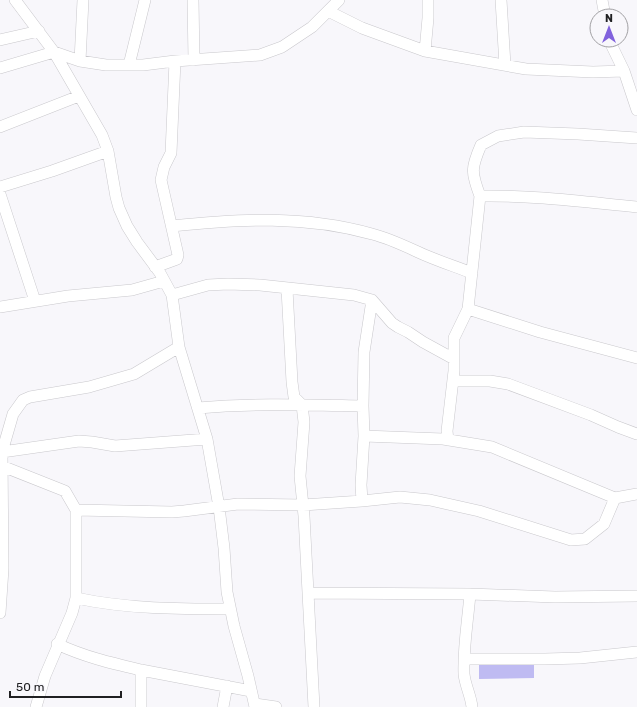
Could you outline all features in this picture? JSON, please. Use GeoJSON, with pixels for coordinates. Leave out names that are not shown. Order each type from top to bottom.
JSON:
{"type":"FeatureCollection","features":[{"type":"Feature","properties":{"kind":"street"},"geometry":{"type":"LineString","coordinates":[[15,0],[54,52],[102,134],[108,151],[119,208],[127,226],[155,266],[172,295],[179,347],[207,439],[219,507],[230,609],[254,705],[276,707]]}},
{"type":"Feature","properties":{"kind":"street"},"geometry":{"type":"LineString","coordinates":[[80,61],[83,0]]}},
{"type":"Feature","properties":{"kind":"street"},"geometry":{"type":"LineString","coordinates":[[129,65],[145,0]]}},
{"type":"Feature","properties":{"kind":"street"},"geometry":{"type":"LineString","coordinates":[[193,0],[194,60]]}},
{"type":"Feature","properties":{"kind":"street"},"geometry":{"type":"LineString","coordinates":[[0,68],[54,52],[80,61],[106,65],[143,65],[175,61],[260,55],[282,47],[312,27],[339,0]]}},
{"type":"Feature","properties":{"kind":"street"},"geometry":{"type":"LineString","coordinates":[[425,51],[428,0]]}},
{"type":"Feature","properties":{"kind":"street"},"geometry":{"type":"LineString","coordinates":[[501,0],[505,65]]}},
{"type":"Feature","properties":{"kind":"street"},"geometry":{"type":"LineString","coordinates":[[328,11],[362,28],[425,51],[526,69],[624,72]]}},
{"type":"Feature","properties":{"kind":"street"},"geometry":{"type":"LineString","coordinates":[[0,40],[39,31]]}},
{"type":"Feature","properties":{"kind":"street"},"geometry":{"type":"LineString","coordinates":[[613,48],[624,72],[637,110]]}},
{"type":"Feature","properties":{"kind":"street"},"geometry":{"type":"LineString","coordinates":[[155,266],[177,259],[178,255],[161,180],[164,167],[171,153],[175,61]]}},
{"type":"Feature","properties":{"kind":"street"},"geometry":{"type":"LineString","coordinates":[[0,127],[80,96]]}},
{"type":"Feature","properties":{"kind":"street"},"geometry":{"type":"LineString","coordinates":[[448,440],[447,432],[454,359],[454,338],[468,309],[480,196],[474,180],[473,164],[481,145],[498,136],[524,132],[637,138]]}},
{"type":"Feature","properties":{"kind":"street"},"geometry":{"type":"LineString","coordinates":[[0,187],[52,171],[108,151]]}},
{"type":"Feature","properties":{"kind":"street"},"geometry":{"type":"LineString","coordinates":[[0,194],[35,302]]}},
{"type":"Feature","properties":{"kind":"street"},"geometry":{"type":"LineString","coordinates":[[480,196],[524,197],[637,207]]}},
{"type":"Feature","properties":{"kind":"street"},"geometry":{"type":"LineString","coordinates":[[172,226],[261,220],[330,225],[373,234],[472,273]]}},
{"type":"Feature","properties":{"kind":"street"},"geometry":{"type":"LineString","coordinates":[[0,307],[68,296],[132,290],[164,281]]}},
{"type":"Feature","properties":{"kind":"street"},"geometry":{"type":"LineString","coordinates":[[172,295],[200,287],[228,284],[260,285],[354,295],[372,300],[392,323],[454,359]]}},
{"type":"Feature","properties":{"kind":"street"},"geometry":{"type":"LineString","coordinates":[[287,289],[292,382],[294,396],[302,405],[304,422],[300,476],[303,505],[314,707]]}},
{"type":"Feature","properties":{"kind":"street"},"geometry":{"type":"LineString","coordinates":[[362,501],[361,485],[364,436],[364,352],[372,300]]}},
{"type":"Feature","properties":{"kind":"street"},"geometry":{"type":"LineString","coordinates":[[468,309],[540,332],[637,358]]}},
{"type":"Feature","properties":{"kind":"street"},"geometry":{"type":"LineString","coordinates":[[0,612],[3,569],[2,452],[13,414],[23,400],[57,392],[89,387],[134,374],[179,347]]}},
{"type":"Feature","properties":{"kind":"street"},"geometry":{"type":"LineString","coordinates":[[452,380],[490,381],[508,384],[637,434]]}},
{"type":"Feature","properties":{"kind":"street"},"geometry":{"type":"LineString","coordinates":[[198,408],[230,405],[363,406]]}},
{"type":"Feature","properties":{"kind":"street"},"geometry":{"type":"LineString","coordinates":[[364,436],[448,440],[492,448],[615,498],[637,494]]}},
{"type":"Feature","properties":{"kind":"street"},"geometry":{"type":"LineString","coordinates":[[2,452],[80,441],[115,446],[207,439]]}},
{"type":"Feature","properties":{"kind":"street"},"geometry":{"type":"LineString","coordinates":[[2,466],[65,491],[76,510],[76,598],[72,613],[45,676],[36,707]]}},
{"type":"Feature","properties":{"kind":"street"},"geometry":{"type":"LineString","coordinates":[[76,510],[184,511],[238,504],[303,505],[400,498],[430,500],[479,511],[571,540],[585,539],[604,524],[615,498]]}},
{"type":"Feature","properties":{"kind":"street"},"geometry":{"type":"LineString","coordinates":[[308,593],[470,594],[555,597],[637,596]]}},
{"type":"Feature","properties":{"kind":"street"},"geometry":{"type":"LineString","coordinates":[[470,594],[464,659],[465,677],[472,707]]}},
{"type":"Feature","properties":{"kind":"street"},"geometry":{"type":"LineString","coordinates":[[76,598],[124,606],[230,609]]}},
{"type":"Feature","properties":{"kind":"street"},"geometry":{"type":"LineString","coordinates":[[58,644],[92,658],[141,670],[251,690]]}},
{"type":"Feature","properties":{"kind":"street"},"geometry":{"type":"LineString","coordinates":[[464,659],[545,660],[637,652]]}},
{"type":"Feature","properties":{"kind":"street"},"geometry":{"type":"LineString","coordinates":[[141,670],[141,707]]}},
{"type":"Feature","properties":{"kind":"street"},"geometry":{"type":"LineString","coordinates":[[223,707],[227,686]]}},
{"type":"Feature","properties":{"kind":"building"},"geometry":{"type":"Polygon","coordinates":[[[534,664],[534,678],[479,679],[479,665],[534,664]]]}}]}
